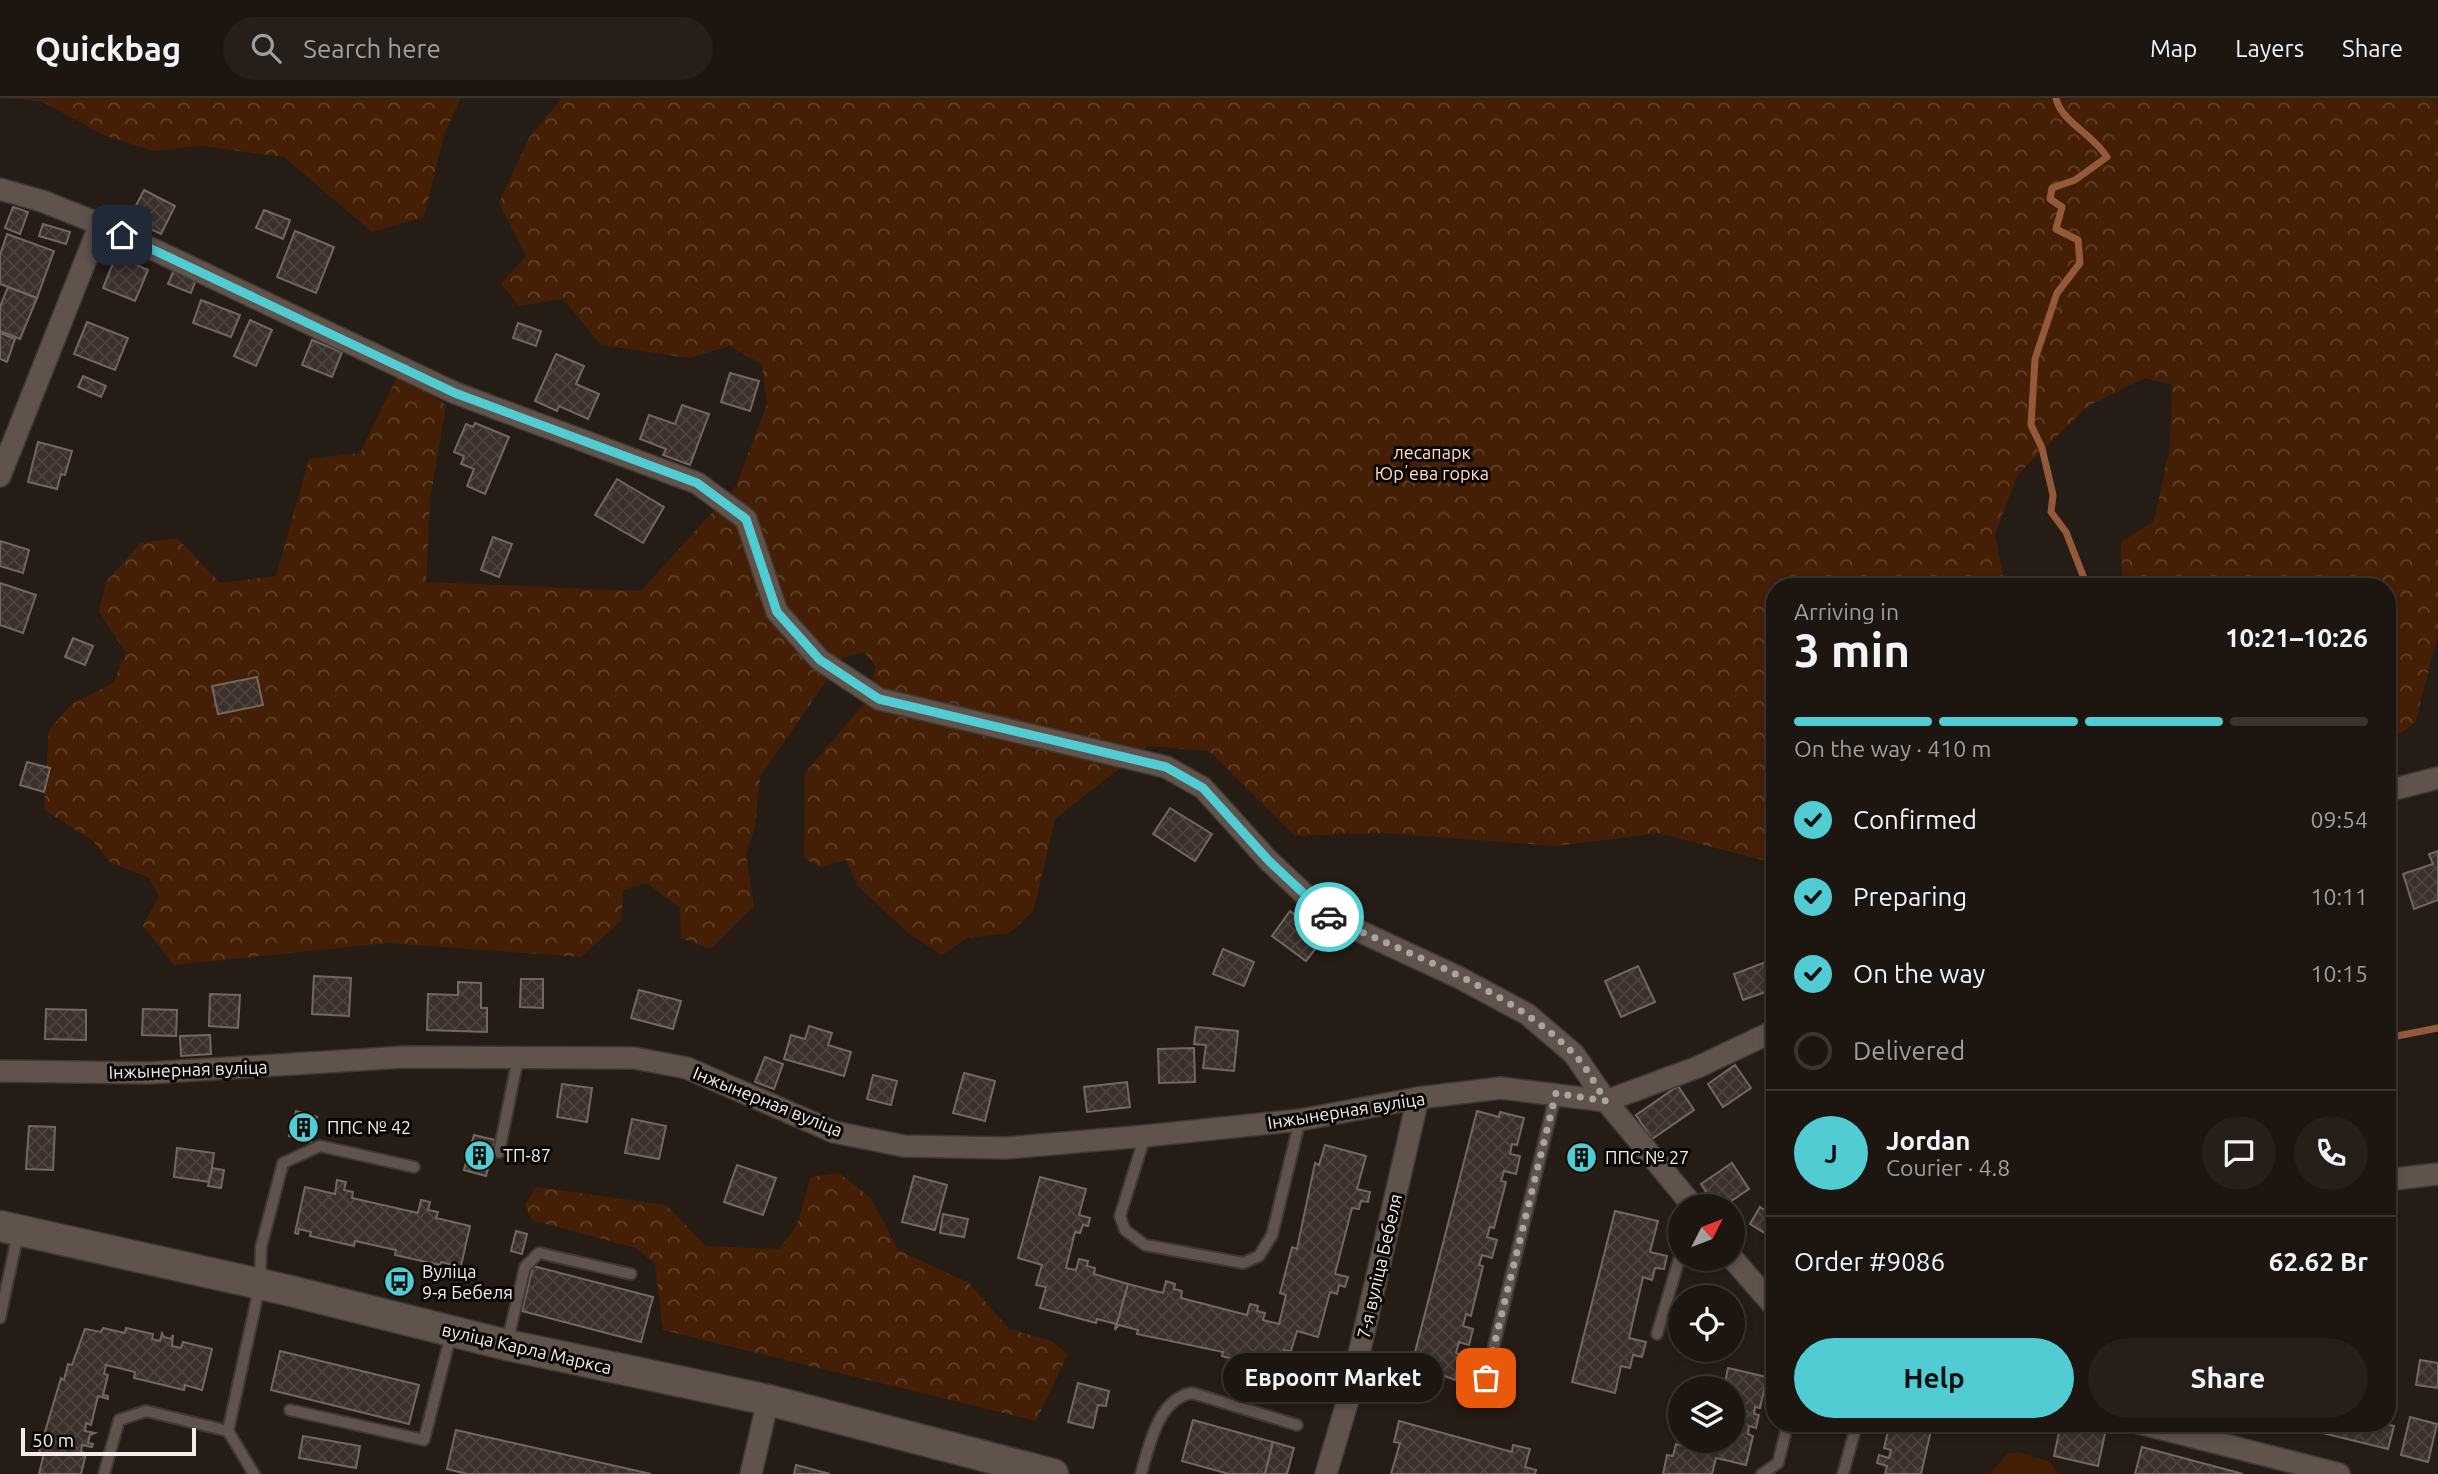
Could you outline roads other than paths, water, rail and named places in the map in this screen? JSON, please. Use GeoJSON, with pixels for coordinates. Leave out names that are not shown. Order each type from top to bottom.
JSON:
{"type":"FeatureCollection","features":[{"type":"Feature","properties":{"kind":"main road","name":"вуліца Карла Маркса"},"geometry":{"type":"LineString","coordinates":[[9,1228],[260,1284],[507,1345],[768,1400],[1053,1474]]}},
{"type":"Feature","properties":{"kind":"street"},"geometry":{"type":"LineString","coordinates":[[0,189],[42,201],[100,224],[455,393],[697,483],[746,519],[777,612],[820,660],[879,699],[1166,767],[1203,788],[1269,861],[1329,917],[1458,977],[1527,1014],[1574,1054],[1606,1101],[1683,1194]]}},
{"type":"Feature","properties":{"kind":"street"},"geometry":{"type":"LineString","coordinates":[[0,477],[100,224]]}},
{"type":"Feature","properties":{"kind":"street"},"geometry":{"type":"LineString","coordinates":[[2396,789],[2438,778]]}},
{"type":"Feature","properties":{"kind":"street"},"geometry":{"type":"LineString","coordinates":[[1606,1101],[1698,1067],[1766,1035]]}},
{"type":"Feature","properties":{"kind":"street","name":"Інжынерная вуліца"},"geometry":{"type":"LineString","coordinates":[[0,1071],[149,1073],[404,1057],[634,1058],[687,1068],[834,1132],[904,1146],[1006,1148],[1300,1120],[1418,1098],[1501,1088],[1606,1101]]}},
{"type":"Feature","properties":{"kind":"street","name":"7-я вуліца Бебеля"},"geometry":{"type":"LineString","coordinates":[[1326,1474],[1350,1393],[1418,1098]]}},
{"type":"Feature","properties":{"kind":"street"},"geometry":{"type":"LineString","coordinates":[[2396,1179],[2438,1174]]}},
{"type":"Feature","properties":{"kind":"street"},"geometry":{"type":"LineString","coordinates":[[1743,1271],[1766,1297]]}},
{"type":"Feature","properties":{"kind":"street"},"geometry":{"type":"LineString","coordinates":[[751,1474],[768,1400]]}},
{"type":"Feature","properties":{"kind":"street"},"geometry":{"type":"LineString","coordinates":[[2174,1432],[2339,1474]]}},
{"type":"Feature","properties":{"kind":"lane"},"geometry":{"type":"LineString","coordinates":[[499,1153],[518,1058]]}},
{"type":"Feature","properties":{"kind":"lane"},"geometry":{"type":"LineString","coordinates":[[1486,1378],[1556,1093]]}},
{"type":"Feature","properties":{"kind":"lane"},"geometry":{"type":"LineString","coordinates":[[1145,1136],[1120,1216],[1125,1230],[1145,1245],[1243,1263],[1259,1255],[1272,1235],[1300,1120]]}},
{"type":"Feature","properties":{"kind":"lane"},"geometry":{"type":"LineString","coordinates":[[254,1474],[228,1431],[260,1284],[261,1247],[283,1163],[320,1146],[414,1167]]}},
{"type":"Feature","properties":{"kind":"lane"},"geometry":{"type":"LineString","coordinates":[[0,1318],[9,1228]]}},
{"type":"Feature","properties":{"kind":"lane"},"geometry":{"type":"LineString","coordinates":[[507,1345],[525,1267],[539,1254],[631,1274]]}},
{"type":"Feature","properties":{"kind":"lane"},"geometry":{"type":"LineString","coordinates":[[1657,1334],[1676,1271]]}},
{"type":"Feature","properties":{"kind":"lane"},"geometry":{"type":"LineString","coordinates":[[290,1410],[424,1440],[452,1332]]}},
{"type":"Feature","properties":{"kind":"lane"},"geometry":{"type":"LineString","coordinates":[[1141,1474],[1166,1407],[1178,1395],[1192,1393],[1297,1425]]}},
{"type":"Feature","properties":{"kind":"lane"},"geometry":{"type":"LineString","coordinates":[[104,1474],[118,1420],[146,1411],[228,1431]]}},
{"type":"Feature","properties":{"kind":"lane"},"geometry":{"type":"LineString","coordinates":[[1762,1474],[1778,1463],[1785,1432]]}},
{"type":"Feature","properties":{"kind":"lane"},"geometry":{"type":"LineString","coordinates":[[1843,1474],[1855,1432]]}},
{"type":"Feature","properties":{"kind":"waterway"},"geometry":{"type":"LineString","coordinates":[[2056,98],[2070,121],[2107,157],[2075,180],[2052,188],[2050,199],[2062,207],[2056,229],[2078,240],[2080,263],[2057,293],[2035,359],[2031,425],[2042,448],[2053,495],[2051,512],[2066,532],[2084,578]]}},
{"type":"Feature","properties":{"kind":"waterway"},"geometry":{"type":"LineString","coordinates":[[2396,1036],[2438,1028]]}},
{"type":"Feature","properties":{"kind":"place","name":"ППС № 42"},"geometry":{"type":"Point","coordinates":[304,1127]}},
{"type":"Feature","properties":{"kind":"place","name":"ТП-87"},"geometry":{"type":"Point","coordinates":[480,1155]}},
{"type":"Feature","properties":{"kind":"place","name":"ППС № 27"},"geometry":{"type":"Point","coordinates":[1582,1157]}},
{"type":"Feature","properties":{"kind":"place","name":"Вуліца 9-я Бебеля"},"geometry":{"type":"Point","coordinates":[399,1281]}},
{"type":"Feature","properties":{"kind":"place","name":"Евроопт Market"},"geometry":{"type":"Point","coordinates":[1486,1378]}},
{"type":"Feature","properties":{"kind":"park label","name":"лесапарк Юрʼева горка"},"geometry":{"type":"Point","coordinates":[1432,462]}}]}
